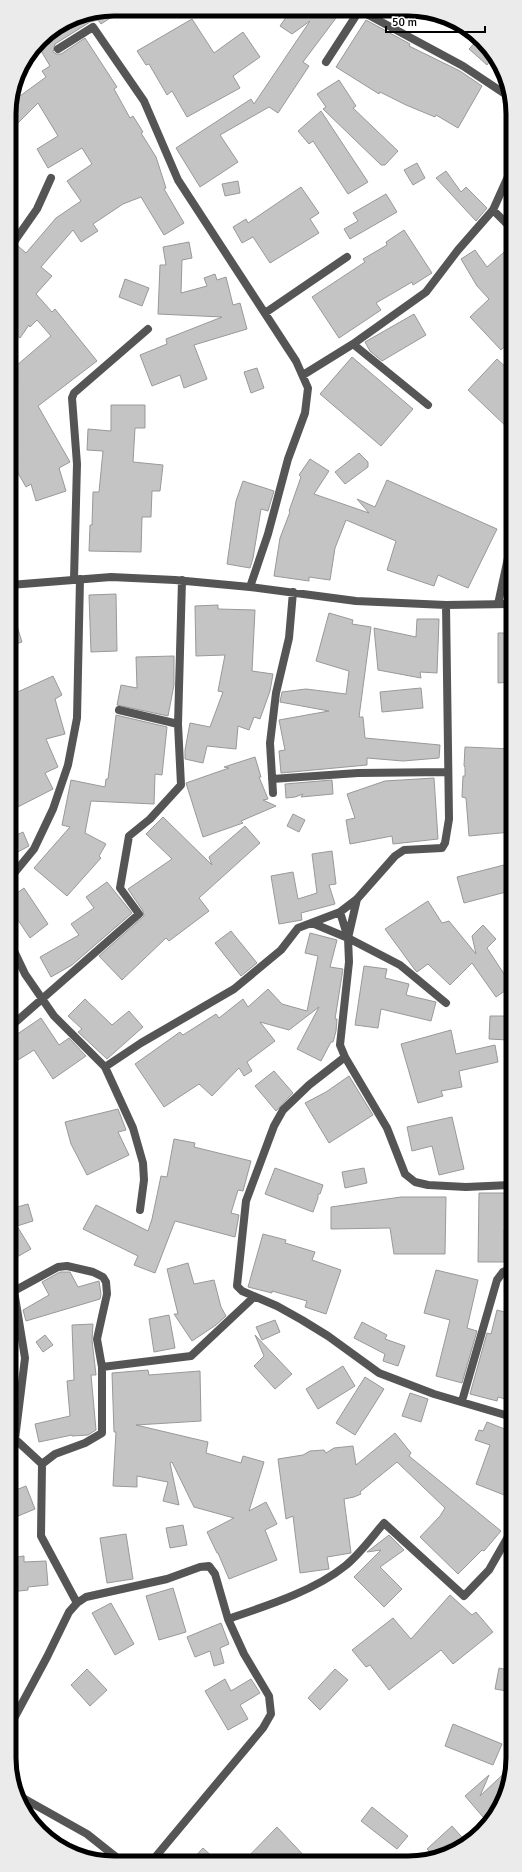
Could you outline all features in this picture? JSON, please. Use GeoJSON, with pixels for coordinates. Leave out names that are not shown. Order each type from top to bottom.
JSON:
{"type":"FeatureCollection","features":[{"type":"Feature","properties":{"kind":"street"},"geometry":{"type":"LineString","coordinates":[[326,62],[357,16]]}},
{"type":"Feature","properties":{"kind":"street"},"geometry":{"type":"LineString","coordinates":[[369,16],[463,66],[504,93]]}},
{"type":"Feature","properties":{"kind":"street"},"geometry":{"type":"LineString","coordinates":[[58,49],[93,27],[144,101],[178,180],[296,361],[308,388],[305,413],[288,459],[268,534],[250,587]]}},
{"type":"Feature","properties":{"kind":"street"},"geometry":{"type":"LineString","coordinates":[[16,239],[37,209],[51,178]]}},
{"type":"Feature","properties":{"kind":"street"},"geometry":{"type":"LineString","coordinates":[[302,375],[353,344],[426,292],[458,250],[493,210],[506,181]]}},
{"type":"Feature","properties":{"kind":"street"},"geometry":{"type":"LineString","coordinates":[[493,210],[506,223]]}},
{"type":"Feature","properties":{"kind":"street"},"geometry":{"type":"LineString","coordinates":[[265,313],[347,257]]}},
{"type":"Feature","properties":{"kind":"street"},"geometry":{"type":"LineString","coordinates":[[16,871],[34,849],[54,809],[68,765],[77,718],[77,464],[72,398],[74,393],[148,329]]}},
{"type":"Feature","properties":{"kind":"street"},"geometry":{"type":"LineString","coordinates":[[353,344],[428,405]]}},
{"type":"Feature","properties":{"kind":"street"},"geometry":{"type":"LineString","coordinates":[[498,604],[506,570]]}},
{"type":"Feature","properties":{"kind":"street"},"geometry":{"type":"LineString","coordinates":[[16,584],[111,577],[182,580],[293,592],[356,601],[446,605],[506,604]]}},
{"type":"Feature","properties":{"kind":"street"},"geometry":{"type":"LineString","coordinates":[[16,1022],[139,914],[120,888],[129,836],[150,819],[181,785],[178,724],[182,580]]}},
{"type":"Feature","properties":{"kind":"street"},"geometry":{"type":"LineString","coordinates":[[273,793],[271,736],[276,693],[289,638],[293,592]]}},
{"type":"Feature","properties":{"kind":"street"},"geometry":{"type":"LineString","coordinates":[[105,1067],[141,1042],[234,989],[282,950],[298,928],[340,912],[357,899],[395,856],[404,850],[442,848],[445,843],[449,819],[446,605]]}},
{"type":"Feature","properties":{"kind":"street"},"geometry":{"type":"LineString","coordinates":[[119,710],[178,724]]}},
{"type":"Feature","properties":{"kind":"street"},"geometry":{"type":"LineString","coordinates":[[272,779],[358,773],[448,772]]}},
{"type":"Feature","properties":{"kind":"street"},"geometry":{"type":"LineString","coordinates":[[348,938],[357,899]]}},
{"type":"Feature","properties":{"kind":"street"},"geometry":{"type":"LineString","coordinates":[[340,912],[348,938],[349,962],[348,989],[341,1026],[340,1045],[345,1057],[387,1128],[406,1174],[415,1182],[428,1185],[466,1187],[506,1185]]}},
{"type":"Feature","properties":{"kind":"street"},"geometry":{"type":"LineString","coordinates":[[312,923],[348,938],[400,965],[446,1003]]}},
{"type":"Feature","properties":{"kind":"street"},"geometry":{"type":"LineString","coordinates":[[16,955],[25,974],[54,1016],[105,1067],[133,1128],[143,1163],[144,1180],[140,1210]]}},
{"type":"Feature","properties":{"kind":"street"},"geometry":{"type":"LineString","coordinates":[[345,1057],[308,1085],[283,1110],[274,1126],[262,1154],[246,1201],[237,1286],[242,1291],[277,1306],[302,1320],[328,1336],[379,1373],[434,1394],[506,1415]]}},
{"type":"Feature","properties":{"kind":"street"},"geometry":{"type":"LineString","coordinates":[[16,1286],[58,1267],[67,1266],[103,1277],[106,1282],[107,1294],[97,1339],[102,1367],[102,1433],[85,1443],[55,1454],[42,1464]]}},
{"type":"Feature","properties":{"kind":"street"},"geometry":{"type":"LineString","coordinates":[[462,1401],[497,1280],[503,1272],[506,1271]]}},
{"type":"Feature","properties":{"kind":"street"},"geometry":{"type":"LineString","coordinates":[[102,1367],[191,1356],[254,1297]]}},
{"type":"Feature","properties":{"kind":"street"},"geometry":{"type":"LineString","coordinates":[[16,1310],[25,1358],[16,1431]]}},
{"type":"Feature","properties":{"kind":"street"},"geometry":{"type":"LineString","coordinates":[[16,1440],[42,1464],[41,1536],[77,1602]]}},
{"type":"Feature","properties":{"kind":"street"},"geometry":{"type":"LineString","coordinates":[[228,1618],[252,1611],[326,1580],[346,1565],[384,1523],[464,1596],[489,1570],[506,1539]]}},
{"type":"Feature","properties":{"kind":"street"},"geometry":{"type":"LineString","coordinates":[[16,1715],[69,1612],[77,1602],[86,1597],[167,1579],[200,1567],[209,1566],[215,1574],[228,1618],[244,1654],[269,1696],[271,1714],[263,1728],[156,1856]]}},
{"type":"Feature","properties":{"kind":"street"},"geometry":{"type":"LineString","coordinates":[[25,1799],[87,1834],[115,1856]]}},
{"type":"Feature","properties":{"kind":"building"},"geometry":{"type":"Polygon","coordinates":[[[113,16],[101,24],[98,20],[90,22],[55,44],[53,52],[56,54],[61,54],[85,38],[117,87],[114,89],[130,118],[133,116],[143,132],[141,133],[156,157],[166,188],[164,189],[184,223],[164,235],[141,197],[123,204],[93,224],[98,231],[81,242],[73,230],[41,267],[52,276],[36,294],[52,312],[55,309],[97,361],[38,406],[70,462],[59,468],[66,491],[36,501],[31,484],[26,487],[16,470],[16,464],[18,463],[16,459],[16,366],[51,336],[37,320],[30,327],[29,325],[20,338],[16,335],[16,273],[18,271],[16,269],[16,248],[18,246],[26,253],[56,218],[81,201],[67,181],[92,164],[82,148],[48,168],[37,149],[58,136],[38,103],[16,125],[16,108],[18,93],[20,96],[46,77],[42,71],[50,66],[40,50],[49,40],[76,23],[89,19],[113,16]]]}},
{"type":"Feature","properties":{"kind":"building"},"geometry":{"type":"Polygon","coordinates":[[[287,16],[338,16],[303,62],[309,66],[278,113],[269,107],[220,135],[238,162],[200,187],[176,148],[251,99],[254,104],[310,21],[292,34],[280,26],[287,16]]]}},
{"type":"Feature","properties":{"kind":"building"},"geometry":{"type":"Polygon","coordinates":[[[192,19],[214,53],[243,32],[260,57],[233,76],[240,88],[187,117],[172,91],[167,95],[149,64],[146,65],[137,51],[192,19]]]}},
{"type":"Feature","properties":{"kind":"building"},"geometry":{"type":"Polygon","coordinates":[[[366,20],[410,44],[409,46],[460,71],[482,86],[458,128],[436,115],[435,117],[380,92],[379,94],[336,67],[366,20]]]}},
{"type":"Feature","properties":{"kind":"building"},"geometry":{"type":"Polygon","coordinates":[[[475,43],[490,61],[487,65],[469,49],[475,43]]]}},
{"type":"Feature","properties":{"kind":"building"},"geometry":{"type":"Polygon","coordinates":[[[339,80],[356,106],[353,108],[398,151],[385,165],[381,165],[323,109],[326,107],[317,94],[339,80]]]}},
{"type":"Feature","properties":{"kind":"building"},"geometry":{"type":"Polygon","coordinates":[[[321,111],[368,182],[348,194],[313,141],[309,144],[298,131],[321,111]]]}},
{"type":"Feature","properties":{"kind":"building"},"geometry":{"type":"Polygon","coordinates":[[[417,163],[425,178],[413,185],[404,170],[417,163]]]}},
{"type":"Feature","properties":{"kind":"building"},"geometry":{"type":"Polygon","coordinates":[[[446,171],[461,192],[466,187],[487,208],[476,221],[436,178],[446,171]]]}},
{"type":"Feature","properties":{"kind":"building"},"geometry":{"type":"Polygon","coordinates":[[[238,181],[240,193],[225,196],[222,184],[238,181]]]}},
{"type":"Feature","properties":{"kind":"building"},"geometry":{"type":"Polygon","coordinates":[[[301,187],[319,213],[310,219],[319,233],[270,263],[253,237],[242,243],[233,227],[246,219],[248,223],[301,187]]]}},
{"type":"Feature","properties":{"kind":"building"},"geometry":{"type":"Polygon","coordinates":[[[386,194],[397,212],[350,239],[344,229],[358,221],[353,213],[386,194]]]}},
{"type":"Feature","properties":{"kind":"building"},"geometry":{"type":"Polygon","coordinates":[[[404,230],[432,273],[413,285],[412,282],[376,303],[381,310],[339,338],[312,297],[365,262],[363,259],[387,245],[386,242],[404,230]]]}},
{"type":"Feature","properties":{"kind":"building"},"geometry":{"type":"Polygon","coordinates":[[[189,242],[192,258],[182,260],[181,293],[207,286],[204,278],[215,274],[217,280],[226,277],[233,305],[240,303],[247,329],[194,345],[207,379],[184,388],[180,375],[152,386],[140,355],[167,344],[166,339],[222,317],[158,314],[160,265],[166,265],[163,247],[189,242]]]}},
{"type":"Feature","properties":{"kind":"building"},"geometry":{"type":"Polygon","coordinates":[[[475,250],[487,267],[506,250],[506,345],[501,350],[470,317],[489,299],[477,286],[461,259],[475,250]]]}},
{"type":"Feature","properties":{"kind":"building"},"geometry":{"type":"Polygon","coordinates":[[[125,279],[149,288],[142,306],[119,297],[125,279]]]}},
{"type":"Feature","properties":{"kind":"building"},"geometry":{"type":"Polygon","coordinates":[[[414,314],[426,335],[382,361],[370,351],[365,342],[414,314]]]}},
{"type":"Feature","properties":{"kind":"building"},"geometry":{"type":"Polygon","coordinates":[[[352,357],[413,409],[381,446],[320,394],[352,357]]]}},
{"type":"Feature","properties":{"kind":"building"},"geometry":{"type":"Polygon","coordinates":[[[497,359],[506,367],[506,426],[468,390],[497,359]]]}},
{"type":"Feature","properties":{"kind":"building"},"geometry":{"type":"Polygon","coordinates":[[[257,368],[264,388],[251,393],[244,372],[257,368]]]}},
{"type":"Feature","properties":{"kind":"building"},"geometry":{"type":"Polygon","coordinates":[[[111,405],[145,405],[145,428],[135,428],[133,462],[163,465],[160,491],[152,491],[151,517],[142,517],[141,552],[89,551],[90,525],[92,525],[93,492],[99,492],[103,451],[87,450],[88,429],[111,431],[111,405]]]}},
{"type":"Feature","properties":{"kind":"building"},"geometry":{"type":"Polygon","coordinates":[[[359,453],[368,462],[368,467],[345,484],[335,472],[359,453]]]}},
{"type":"Feature","properties":{"kind":"building"},"geometry":{"type":"Polygon","coordinates":[[[310,459],[329,471],[314,494],[369,513],[357,499],[375,507],[387,480],[497,529],[468,588],[438,575],[434,586],[387,570],[396,541],[346,520],[335,548],[330,580],[309,577],[309,581],[274,576],[280,538],[301,477],[299,475],[310,459]]]}},
{"type":"Feature","properties":{"kind":"building"},"geometry":{"type":"Polygon","coordinates":[[[243,481],[274,491],[268,511],[261,509],[250,568],[227,564],[236,501],[243,481]]]}},
{"type":"Feature","properties":{"kind":"building"},"geometry":{"type":"Polygon","coordinates":[[[116,594],[117,651],[91,652],[89,595],[116,594]]]}},
{"type":"Feature","properties":{"kind":"building"},"geometry":{"type":"Polygon","coordinates":[[[218,605],[218,609],[255,610],[252,671],[273,674],[270,691],[260,719],[254,717],[249,730],[238,726],[236,749],[207,746],[203,763],[185,759],[185,750],[190,723],[210,727],[223,692],[218,691],[225,655],[196,656],[195,606],[218,605]]]}},
{"type":"Feature","properties":{"kind":"building"},"geometry":{"type":"Polygon","coordinates":[[[329,613],[353,620],[352,624],[371,627],[359,717],[363,717],[365,738],[440,745],[439,758],[403,761],[367,758],[367,765],[281,773],[279,751],[285,750],[279,720],[329,711],[280,702],[282,692],[306,689],[346,694],[349,671],[316,661],[329,613]]]}},
{"type":"Feature","properties":{"kind":"building"},"geometry":{"type":"Polygon","coordinates":[[[417,619],[439,619],[437,673],[420,672],[421,678],[378,670],[374,628],[416,637],[417,619]]]}},
{"type":"Feature","properties":{"kind":"building"},"geometry":{"type":"Polygon","coordinates":[[[16,623],[22,642],[16,644],[16,623]]]}},
{"type":"Feature","properties":{"kind":"building"},"geometry":{"type":"Polygon","coordinates":[[[498,633],[506,633],[506,682],[498,683],[498,633]]]}},
{"type":"Feature","properties":{"kind":"building"},"geometry":{"type":"Polygon","coordinates":[[[174,656],[174,685],[168,716],[117,705],[121,685],[137,688],[136,657],[174,656]]]}},
{"type":"Feature","properties":{"kind":"building"},"geometry":{"type":"Polygon","coordinates":[[[53,676],[62,695],[55,699],[65,734],[46,739],[58,767],[45,773],[53,789],[16,808],[16,707],[16,693],[53,676]]]}},
{"type":"Feature","properties":{"kind":"building"},"geometry":{"type":"Polygon","coordinates":[[[421,688],[423,708],[382,712],[380,692],[421,688]]]}},
{"type":"Feature","properties":{"kind":"building"},"geometry":{"type":"Polygon","coordinates":[[[116,715],[167,727],[162,775],[155,774],[154,804],[91,801],[85,833],[106,844],[99,856],[101,858],[67,896],[34,868],[70,827],[62,825],[71,780],[105,787],[106,779],[108,779],[116,715]]]}},
{"type":"Feature","properties":{"kind":"building"},"geometry":{"type":"Polygon","coordinates":[[[465,747],[506,749],[506,832],[469,836],[466,798],[462,797],[463,776],[465,776],[465,747]]]}},
{"type":"Feature","properties":{"kind":"building"},"geometry":{"type":"Polygon","coordinates":[[[255,757],[261,777],[259,777],[268,799],[263,800],[276,806],[241,821],[243,823],[203,837],[186,783],[229,768],[224,767],[255,757]]]}},
{"type":"Feature","properties":{"kind":"building"},"geometry":{"type":"Polygon","coordinates":[[[434,778],[438,839],[393,844],[392,836],[350,844],[346,820],[355,818],[347,794],[385,781],[434,778]]]}},
{"type":"Feature","properties":{"kind":"building"},"geometry":{"type":"Polygon","coordinates":[[[332,780],[333,794],[301,797],[303,794],[286,798],[285,784],[332,780]]]}},
{"type":"Feature","properties":{"kind":"building"},"geometry":{"type":"Polygon","coordinates":[[[293,814],[305,820],[299,832],[287,826],[293,814]]]}},
{"type":"Feature","properties":{"kind":"building"},"geometry":{"type":"Polygon","coordinates":[[[163,817],[212,865],[209,857],[245,826],[260,843],[199,898],[209,911],[169,941],[166,938],[122,980],[99,956],[144,916],[143,911],[128,889],[172,859],[146,834],[163,817]]]}},
{"type":"Feature","properties":{"kind":"building"},"geometry":{"type":"Polygon","coordinates":[[[23,832],[29,846],[16,853],[16,835],[23,832]]]}},
{"type":"Feature","properties":{"kind":"building"},"geometry":{"type":"Polygon","coordinates":[[[332,851],[336,884],[329,885],[335,904],[301,913],[302,920],[279,924],[271,876],[293,872],[298,899],[317,893],[312,854],[332,851]]]}},
{"type":"Feature","properties":{"kind":"building"},"geometry":{"type":"Polygon","coordinates":[[[504,865],[506,874],[506,892],[464,903],[457,877],[504,865]]]}},
{"type":"Feature","properties":{"kind":"building"},"geometry":{"type":"Polygon","coordinates":[[[107,882],[132,913],[72,965],[51,977],[40,957],[79,935],[71,924],[94,908],[86,897],[107,882]]]}},
{"type":"Feature","properties":{"kind":"building"},"geometry":{"type":"Polygon","coordinates":[[[24,888],[48,924],[30,938],[16,917],[16,894],[24,888]]]}},
{"type":"Feature","properties":{"kind":"building"},"geometry":{"type":"Polygon","coordinates":[[[428,901],[442,923],[449,921],[476,954],[472,936],[483,925],[496,939],[487,948],[506,977],[506,990],[496,997],[472,963],[450,985],[428,964],[417,972],[385,929],[428,901]]]}},
{"type":"Feature","properties":{"kind":"building"},"geometry":{"type":"Polygon","coordinates":[[[231,931],[257,963],[241,976],[215,943],[231,931]]]}},
{"type":"Feature","properties":{"kind":"building"},"geometry":{"type":"Polygon","coordinates":[[[310,933],[337,940],[330,967],[343,969],[335,1019],[337,1019],[336,1031],[333,1042],[331,1042],[321,1061],[297,1049],[319,1007],[289,1030],[260,1022],[275,1041],[247,1062],[252,1071],[244,1076],[239,1068],[212,1096],[199,1084],[164,1107],[135,1064],[180,1032],[183,1035],[216,1014],[219,1018],[243,999],[248,1007],[268,989],[282,1004],[307,1011],[318,956],[305,953],[310,933]]]}},
{"type":"Feature","properties":{"kind":"building"},"geometry":{"type":"Polygon","coordinates":[[[364,966],[387,969],[385,978],[409,984],[406,995],[436,1002],[431,1021],[381,1009],[378,1028],[355,1025],[364,966]]]}},
{"type":"Feature","properties":{"kind":"building"},"geometry":{"type":"Polygon","coordinates":[[[85,999],[112,1025],[129,1011],[143,1027],[107,1059],[78,1032],[82,1029],[68,1016],[85,999]]]}},
{"type":"Feature","properties":{"kind":"building"},"geometry":{"type":"Polygon","coordinates":[[[490,1016],[506,1016],[506,1040],[489,1039],[490,1016]]]}},
{"type":"Feature","properties":{"kind":"building"},"geometry":{"type":"Polygon","coordinates":[[[41,1018],[59,1045],[69,1038],[86,1056],[53,1079],[34,1050],[16,1061],[16,1035],[41,1018]]]}},
{"type":"Feature","properties":{"kind":"building"},"geometry":{"type":"Polygon","coordinates":[[[451,1030],[456,1054],[495,1045],[498,1062],[459,1071],[462,1087],[441,1091],[443,1096],[418,1103],[401,1044],[451,1030]]]}},
{"type":"Feature","properties":{"kind":"building"},"geometry":{"type":"Polygon","coordinates":[[[274,1071],[293,1093],[276,1111],[255,1086],[274,1071]]]}},
{"type":"Feature","properties":{"kind":"building"},"geometry":{"type":"Polygon","coordinates":[[[349,1076],[373,1115],[329,1143],[305,1103],[326,1092],[349,1076]]]}},
{"type":"Feature","properties":{"kind":"building"},"geometry":{"type":"Polygon","coordinates":[[[118,1109],[126,1130],[118,1132],[129,1155],[87,1175],[71,1144],[65,1122],[118,1109]]]}},
{"type":"Feature","properties":{"kind":"building"},"geometry":{"type":"Polygon","coordinates":[[[452,1117],[464,1169],[439,1175],[432,1146],[412,1151],[407,1127],[452,1117]]]}},
{"type":"Feature","properties":{"kind":"building"},"geometry":{"type":"Polygon","coordinates":[[[174,1139],[195,1143],[194,1147],[251,1161],[243,1191],[238,1190],[231,1213],[239,1215],[235,1237],[175,1221],[155,1273],[134,1265],[138,1256],[83,1229],[96,1205],[148,1231],[161,1176],[167,1177],[174,1139]]]}},
{"type":"Feature","properties":{"kind":"building"},"geometry":{"type":"Polygon","coordinates":[[[275,1168],[323,1185],[320,1194],[318,1194],[313,1212],[265,1194],[275,1168]]]}},
{"type":"Feature","properties":{"kind":"building"},"geometry":{"type":"Polygon","coordinates":[[[364,1168],[367,1183],[345,1188],[342,1172],[364,1168]]]}},
{"type":"Feature","properties":{"kind":"building"},"geometry":{"type":"Polygon","coordinates":[[[479,1193],[505,1193],[506,1230],[504,1230],[504,1262],[478,1262],[479,1193]]]}},
{"type":"Feature","properties":{"kind":"building"},"geometry":{"type":"Polygon","coordinates":[[[401,1197],[446,1197],[445,1254],[394,1254],[390,1228],[331,1229],[331,1207],[401,1197]]]}},
{"type":"Feature","properties":{"kind":"building"},"geometry":{"type":"Polygon","coordinates":[[[28,1204],[33,1221],[17,1226],[31,1249],[16,1258],[16,1207],[28,1204]]]}},
{"type":"Feature","properties":{"kind":"building"},"geometry":{"type":"Polygon","coordinates":[[[263,1234],[286,1240],[285,1243],[315,1252],[312,1260],[341,1270],[326,1314],[305,1307],[307,1301],[272,1291],[272,1293],[248,1287],[263,1234]]]}},
{"type":"Feature","properties":{"kind":"building"},"geometry":{"type":"Polygon","coordinates":[[[188,1263],[194,1284],[214,1280],[221,1307],[226,1316],[216,1325],[192,1341],[174,1314],[178,1314],[167,1269],[188,1263]]]}},
{"type":"Feature","properties":{"kind":"building"},"geometry":{"type":"Polygon","coordinates":[[[436,1270],[478,1280],[467,1328],[477,1331],[462,1383],[436,1376],[450,1320],[424,1313],[436,1270]]]}},
{"type":"Feature","properties":{"kind":"building"},"geometry":{"type":"Polygon","coordinates":[[[60,1272],[70,1272],[78,1287],[99,1281],[101,1294],[100,1299],[26,1321],[23,1310],[49,1295],[42,1282],[60,1272]]]}},
{"type":"Feature","properties":{"kind":"building"},"geometry":{"type":"Polygon","coordinates":[[[497,1310],[506,1312],[506,1399],[498,1397],[497,1401],[470,1394],[487,1333],[491,1334],[497,1310]]]}},
{"type":"Feature","properties":{"kind":"building"},"geometry":{"type":"Polygon","coordinates":[[[169,1315],[175,1348],[154,1352],[149,1319],[169,1315]]]}},
{"type":"Feature","properties":{"kind":"building"},"geometry":{"type":"Polygon","coordinates":[[[275,1320],[280,1332],[262,1340],[256,1327],[275,1320]]]}},
{"type":"Feature","properties":{"kind":"building"},"geometry":{"type":"Polygon","coordinates":[[[362,1322],[387,1335],[385,1339],[405,1346],[398,1366],[383,1361],[385,1354],[354,1338],[362,1322]]]}},
{"type":"Feature","properties":{"kind":"building"},"geometry":{"type":"Polygon","coordinates":[[[93,1324],[92,1340],[96,1375],[91,1375],[96,1430],[88,1435],[72,1435],[39,1442],[35,1424],[70,1416],[67,1381],[74,1380],[72,1325],[93,1324]]]}},
{"type":"Feature","properties":{"kind":"building"},"geometry":{"type":"Polygon","coordinates":[[[45,1335],[53,1345],[43,1352],[36,1342],[45,1335]]]}},
{"type":"Feature","properties":{"kind":"building"},"geometry":{"type":"Polygon","coordinates":[[[255,1335],[292,1374],[275,1389],[254,1366],[264,1356],[255,1335]]]}},
{"type":"Feature","properties":{"kind":"building"},"geometry":{"type":"Polygon","coordinates":[[[343,1366],[355,1386],[318,1409],[306,1389],[343,1366]]]}},
{"type":"Feature","properties":{"kind":"building"},"geometry":{"type":"Polygon","coordinates":[[[148,1370],[149,1375],[200,1371],[201,1421],[136,1425],[208,1442],[206,1453],[241,1463],[243,1456],[264,1462],[249,1511],[266,1502],[277,1524],[265,1530],[277,1560],[229,1579],[207,1532],[234,1518],[194,1507],[172,1462],[170,1463],[179,1505],[163,1501],[168,1482],[137,1476],[137,1487],[113,1486],[116,1432],[114,1432],[112,1373],[148,1370]]]}},
{"type":"Feature","properties":{"kind":"building"},"geometry":{"type":"Polygon","coordinates":[[[365,1377],[384,1389],[355,1435],[336,1423],[365,1377]]]}},
{"type":"Feature","properties":{"kind":"building"},"geometry":{"type":"Polygon","coordinates":[[[410,1393],[428,1399],[421,1422],[402,1416],[410,1393]]]}},
{"type":"Feature","properties":{"kind":"building"},"geometry":{"type":"Polygon","coordinates":[[[487,1422],[506,1430],[506,1496],[476,1484],[490,1445],[475,1440],[479,1430],[483,1431],[487,1422]]]}},
{"type":"Feature","properties":{"kind":"building"},"geometry":{"type":"Polygon","coordinates":[[[395,1433],[411,1453],[409,1456],[501,1531],[484,1551],[482,1550],[458,1574],[420,1537],[440,1516],[445,1508],[397,1462],[360,1492],[361,1494],[344,1499],[351,1553],[327,1557],[329,1569],[300,1573],[293,1516],[286,1519],[278,1459],[303,1455],[310,1451],[324,1450],[326,1453],[334,1448],[353,1446],[356,1465],[395,1433]]]}},
{"type":"Feature","properties":{"kind":"building"},"geometry":{"type":"Polygon","coordinates":[[[26,1486],[35,1509],[16,1517],[16,1490],[26,1486]]]}},
{"type":"Feature","properties":{"kind":"building"},"geometry":{"type":"Polygon","coordinates":[[[183,1525],[187,1545],[170,1548],[166,1528],[183,1525]]]}},
{"type":"Feature","properties":{"kind":"building"},"geometry":{"type":"Polygon","coordinates":[[[126,1534],[133,1579],[107,1583],[100,1538],[126,1534]]]}},
{"type":"Feature","properties":{"kind":"building"},"geometry":{"type":"Polygon","coordinates":[[[389,1535],[404,1550],[380,1567],[402,1589],[384,1607],[354,1577],[381,1550],[367,1552],[389,1535]]]}},
{"type":"Feature","properties":{"kind":"building"},"geometry":{"type":"Polygon","coordinates":[[[24,1556],[24,1562],[46,1561],[48,1585],[28,1587],[28,1590],[16,1591],[16,1557],[24,1556]]]}},
{"type":"Feature","properties":{"kind":"building"},"geometry":{"type":"Polygon","coordinates":[[[173,1588],[186,1632],[159,1640],[146,1596],[173,1588]]]}},
{"type":"Feature","properties":{"kind":"building"},"geometry":{"type":"Polygon","coordinates":[[[450,1595],[472,1615],[476,1612],[493,1632],[453,1664],[441,1650],[389,1690],[370,1665],[366,1667],[352,1650],[393,1618],[411,1639],[450,1595]]]}},
{"type":"Feature","properties":{"kind":"building"},"geometry":{"type":"Polygon","coordinates":[[[111,1603],[134,1644],[115,1655],[92,1613],[111,1603]]]}},
{"type":"Feature","properties":{"kind":"building"},"geometry":{"type":"Polygon","coordinates":[[[221,1623],[229,1644],[220,1648],[224,1663],[214,1666],[210,1651],[195,1657],[187,1637],[221,1623]]]}},
{"type":"Feature","properties":{"kind":"building"},"geometry":{"type":"Polygon","coordinates":[[[499,1668],[506,1670],[506,1691],[495,1689],[499,1668]]]}},
{"type":"Feature","properties":{"kind":"building"},"geometry":{"type":"Polygon","coordinates":[[[87,1669],[107,1690],[90,1706],[71,1685],[87,1669]]]}},
{"type":"Feature","properties":{"kind":"building"},"geometry":{"type":"Polygon","coordinates":[[[335,1669],[348,1680],[320,1710],[308,1698],[335,1669]]]}},
{"type":"Feature","properties":{"kind":"building"},"geometry":{"type":"Polygon","coordinates":[[[225,1679],[231,1691],[251,1679],[260,1693],[240,1705],[248,1719],[228,1730],[205,1691],[225,1679]]]}},
{"type":"Feature","properties":{"kind":"building"},"geometry":{"type":"Polygon","coordinates":[[[453,1724],[502,1744],[493,1765],[445,1746],[453,1724]]]}},
{"type":"Feature","properties":{"kind":"building"},"geometry":{"type":"Polygon","coordinates":[[[505,1773],[499,1796],[485,1819],[465,1796],[489,1775],[480,1796],[505,1773]]]}},
{"type":"Feature","properties":{"kind":"building"},"geometry":{"type":"Polygon","coordinates":[[[372,1807],[408,1836],[397,1849],[361,1821],[372,1807]]]}},
{"type":"Feature","properties":{"kind":"building"},"geometry":{"type":"Polygon","coordinates":[[[452,1826],[463,1839],[446,1849],[433,1853],[427,1849],[452,1826]]]}},
{"type":"Feature","properties":{"kind":"building"},"geometry":{"type":"Polygon","coordinates":[[[277,1827],[304,1856],[282,1855],[249,1856],[277,1827]]]}},
{"type":"Feature","properties":{"kind":"building"},"geometry":{"type":"Polygon","coordinates":[[[203,1848],[212,1856],[196,1856],[203,1848]]]}}]}
